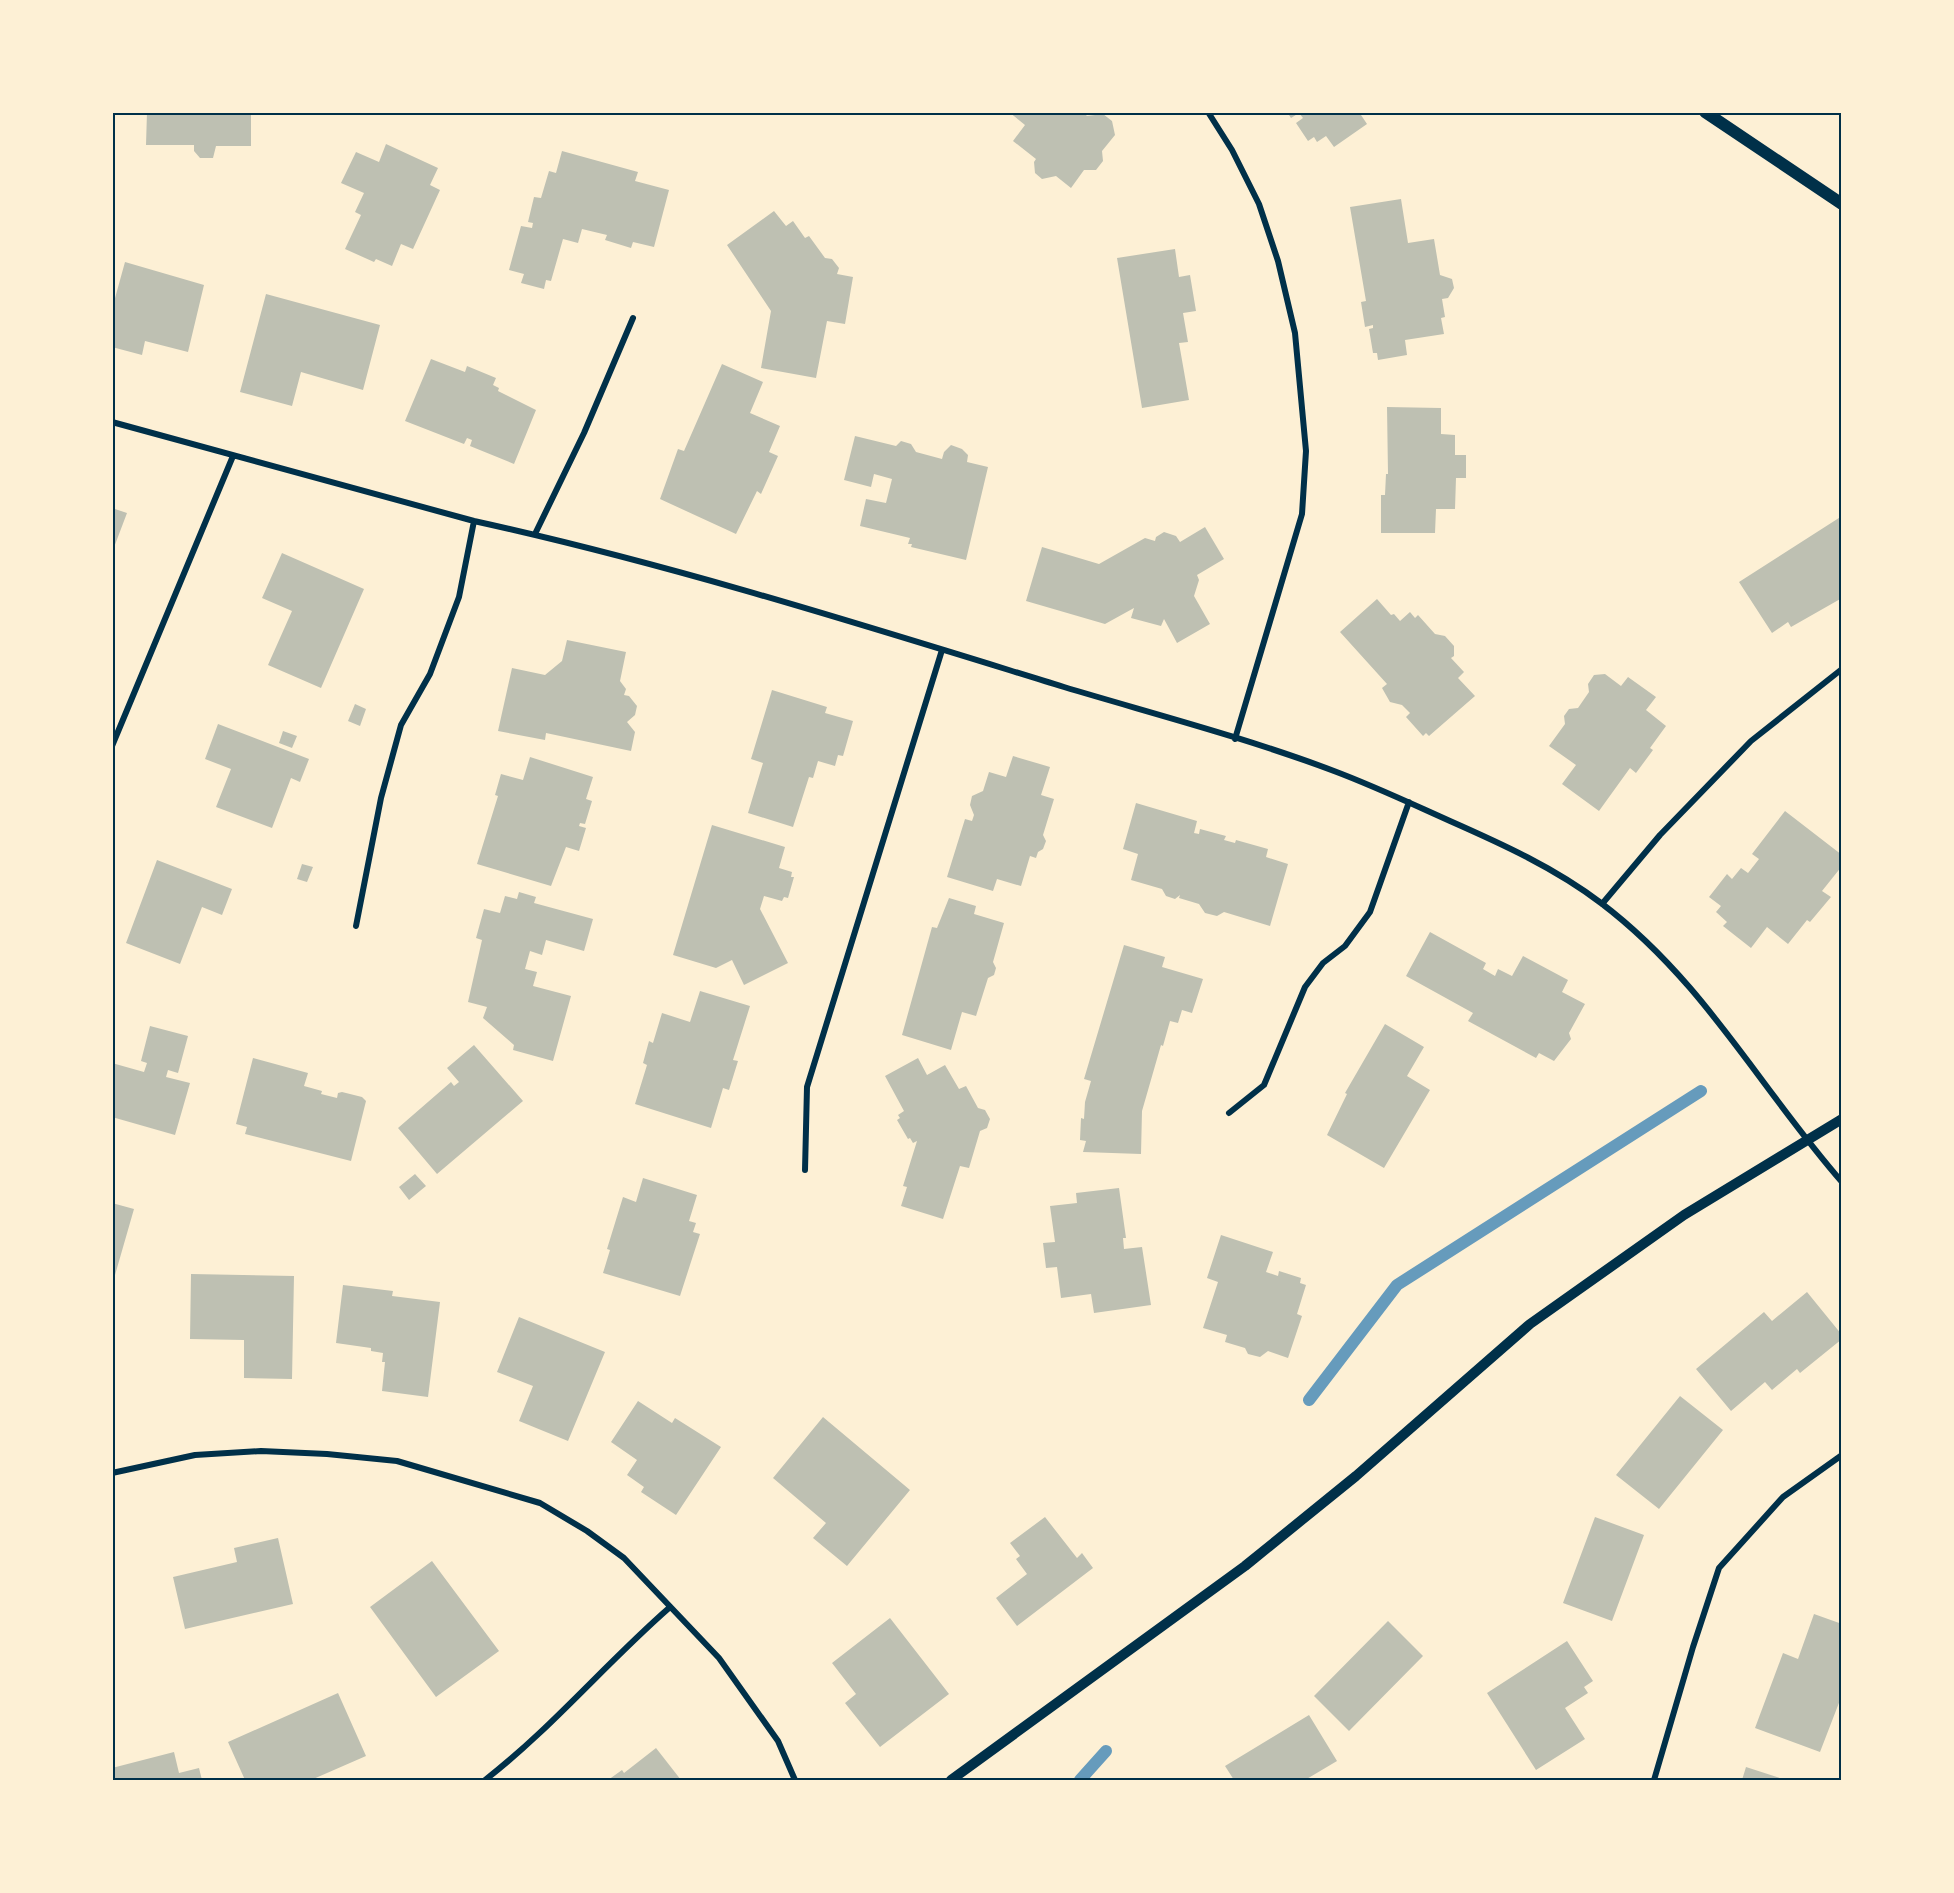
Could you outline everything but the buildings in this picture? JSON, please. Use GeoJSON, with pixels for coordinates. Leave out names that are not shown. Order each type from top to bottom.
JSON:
{"type":"FeatureCollection","features":[{"type":"Feature","properties":{"kind":"main road"},"geometry":{"type":"LineString","coordinates":[[1705,112],[1842,204]]}},
{"type":"Feature","properties":{"kind":"street"},"geometry":{"type":"LineString","coordinates":[[1208,112],[1232,150],[1259,204],[1278,261],[1295,333],[1306,451],[1302,514],[1235,739]]}},
{"type":"Feature","properties":{"kind":"street"},"geometry":{"type":"LineString","coordinates":[[535,534],[633,318]]}},
{"type":"Feature","properties":{"kind":"street"},"geometry":{"type":"LineString","coordinates":[[112,423],[474,521],[535,534],[750,592],[1333,770],[1408,802],[1508,847],[1556,873],[1602,904],[1669,962],[1737,1042],[1805,1140],[1842,1182]]}},
{"type":"Feature","properties":{"kind":"street"},"geometry":{"type":"LineString","coordinates":[[112,746],[233,456]]}},
{"type":"Feature","properties":{"kind":"street"},"geometry":{"type":"LineString","coordinates":[[356,926],[381,798],[401,724],[430,674],[459,597],[474,521]]}},
{"type":"Feature","properties":{"kind":"street"},"geometry":{"type":"LineString","coordinates":[[805,1170],[807,1087],[942,650]]}},
{"type":"Feature","properties":{"kind":"street"},"geometry":{"type":"LineString","coordinates":[[1602,904],[1660,835],[1751,741],[1842,669]]}},
{"type":"Feature","properties":{"kind":"street"},"geometry":{"type":"LineString","coordinates":[[1229,1113],[1264,1085],[1305,987],[1323,963],[1345,946],[1370,912],[1408,802]]}},
{"type":"Feature","properties":{"kind":"street"},"geometry":{"type":"LineString","coordinates":[[951,1780],[1245,1566],[1356,1476],[1530,1324],[1684,1215],[1842,1119]]}},
{"type":"Feature","properties":{"kind":"street"},"geometry":{"type":"LineString","coordinates":[[112,1473],[195,1455],[261,1451],[397,1461],[540,1503],[587,1531],[624,1558],[669,1608],[719,1658],[777,1741],[795,1780]]}},
{"type":"Feature","properties":{"kind":"street"},"geometry":{"type":"LineString","coordinates":[[1654,1780],[1719,1568],[1783,1497],[1842,1455]]}},
{"type":"Feature","properties":{"kind":"street"},"geometry":{"type":"LineString","coordinates":[[484,1780],[518,1755],[637,1636],[669,1608]]}},
{"type":"Feature","properties":{"kind":"waterway"},"geometry":{"type":"LineString","coordinates":[[1309,1400],[1397,1285],[1701,1091]]}},
{"type":"Feature","properties":{"kind":"waterway"},"geometry":{"type":"LineString","coordinates":[[1080,1780],[1106,1751]]}}]}
